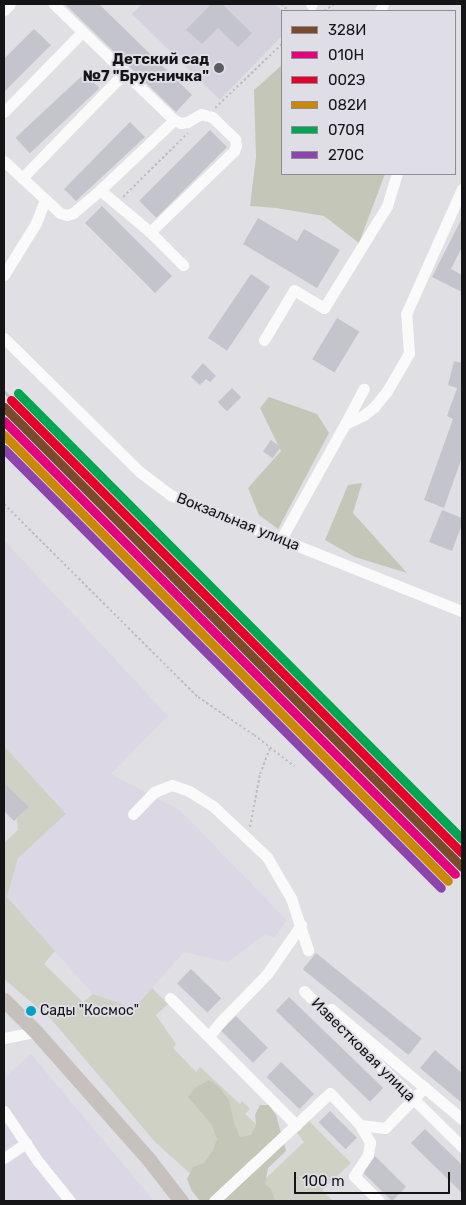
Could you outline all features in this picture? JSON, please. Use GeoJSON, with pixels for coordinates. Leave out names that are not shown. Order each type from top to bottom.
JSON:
{"type":"FeatureCollection","features":[{"type":"Feature","properties":{"kind":"main road"},"geometry":{"type":"LineString","coordinates":[[4,1000],[36,1032],[150,1161],[181,1201]]}},
{"type":"Feature","properties":{"kind":"street"},"geometry":{"type":"LineString","coordinates":[[4,10],[10,4]]}},
{"type":"Feature","properties":{"kind":"street"},"geometry":{"type":"LineString","coordinates":[[54,4],[174,120],[181,123],[187,122],[201,114],[207,114],[235,139],[234,151],[150,232]]}},
{"type":"Feature","properties":{"kind":"street"},"geometry":{"type":"LineString","coordinates":[[4,112],[82,32]]}},
{"type":"Feature","properties":{"kind":"street"},"geometry":{"type":"LineString","coordinates":[[22,178],[125,72]]}},
{"type":"Feature","properties":{"kind":"street"},"geometry":{"type":"LineString","coordinates":[[4,161],[60,213],[67,215],[73,213],[100,190],[174,120]]}},
{"type":"Feature","properties":{"kind":"street"},"geometry":{"type":"LineString","coordinates":[[264,340],[294,290],[324,308],[387,206],[397,175]]}},
{"type":"Feature","properties":{"kind":"street"},"geometry":{"type":"LineString","coordinates":[[100,190],[150,232],[183,264]]}},
{"type":"Feature","properties":{"kind":"street"},"geometry":{"type":"LineString","coordinates":[[345,424],[364,416],[374,407],[387,391],[409,353],[406,314],[462,190]]}},
{"type":"Feature","properties":{"kind":"street"},"geometry":{"type":"LineString","coordinates":[[4,275],[36,224],[46,200]]}},
{"type":"Feature","properties":{"kind":"street","name":"Вокзальная улица"},"geometry":{"type":"LineString","coordinates":[[4,338],[140,472],[170,495],[462,611]]}},
{"type":"Feature","properties":{"kind":"street"},"geometry":{"type":"LineString","coordinates":[[281,539],[364,390]]}},
{"type":"Feature","properties":{"kind":"street"},"geometry":{"type":"LineString","coordinates":[[133,814],[154,792],[172,785],[189,791],[213,806],[267,857],[282,881],[301,925],[308,950]]}},
{"type":"Feature","properties":{"kind":"street"},"geometry":{"type":"LineString","coordinates":[[209,1036],[222,1020],[268,974],[301,925]]}},
{"type":"Feature","properties":{"kind":"street","name":"Известковая улица"},"geometry":{"type":"LineString","coordinates":[[462,1119],[307,989],[304,991],[462,1148]]}},
{"type":"Feature","properties":{"kind":"street"},"geometry":{"type":"LineString","coordinates":[[170,998],[296,1125]]}},
{"type":"Feature","properties":{"kind":"street"},"geometry":{"type":"LineString","coordinates":[[4,1038],[36,1032]]}},
{"type":"Feature","properties":{"kind":"street"},"geometry":{"type":"LineString","coordinates":[[360,1125],[385,1128],[425,1087]]}},
{"type":"Feature","properties":{"kind":"street"},"geometry":{"type":"LineString","coordinates":[[214,1201],[330,1094],[360,1125],[370,1142],[368,1155],[354,1176],[379,1201]]}},
{"type":"Feature","properties":{"kind":"street"},"geometry":{"type":"LineString","coordinates":[[4,1111],[70,1201]]}},
{"type":"Feature","properties":{"kind":"street"},"geometry":{"type":"LineString","coordinates":[[4,1158],[26,1143]]}},
{"type":"Feature","properties":{"kind":"path"},"geometry":{"type":"LineString","coordinates":[[4,504],[198,697],[294,766]]}},
{"type":"Feature","properties":{"kind":"path"},"geometry":{"type":"LineString","coordinates":[[247,837],[254,811],[260,774],[270,748]]}},
{"type":"Feature","properties":{"kind":"shaded area","name":"Детский сад №7 \"Брусничка\""},"geometry":{"type":"Polygon","coordinates":[[[142,4],[275,4],[281,10],[281,37],[220,100],[132,14],[142,4]]]}},
{"type":"Feature","properties":{"kind":"shaded area"},"geometry":{"type":"Polygon","coordinates":[[[4,540],[168,716],[111,774],[179,810],[287,920],[275,937],[264,935],[228,962],[184,952],[134,1008],[93,994],[7,897],[18,858],[66,814],[4,746],[4,540]]]}},
{"type":"Feature","properties":{"kind":"shaded area"},"geometry":{"type":"Polygon","coordinates":[[[4,746],[66,814],[18,858],[7,897],[55,951],[44,964],[83,1002],[93,994],[134,1008],[152,988],[168,1004],[156,1015],[176,1044],[173,1048],[196,1072],[200,1067],[240,1104],[242,1101],[250,1109],[245,1114],[269,1136],[212,1193],[155,1142],[51,1019],[4,979],[4,843],[18,830],[17,819],[28,807],[4,783],[4,746]]]}},
{"type":"Feature","properties":{"kind":"shaded area"},"geometry":{"type":"Polygon","coordinates":[[[31,1054],[154,1201],[4,1201],[4,1078],[31,1054]]]}},
{"type":"Feature","properties":{"kind":"shaded area"},"geometry":{"type":"Polygon","coordinates":[[[309,1121],[351,1163],[322,1190],[333,1201],[242,1201],[304,1142],[297,1133],[309,1121]]]}},
{"type":"Feature","properties":{"kind":"green space"},"geometry":{"type":"Polygon","coordinates":[[[281,66],[281,175],[385,175],[359,243],[324,216],[250,206],[256,157],[254,90],[281,66]]]}},
{"type":"Feature","properties":{"kind":"green space"},"geometry":{"type":"Polygon","coordinates":[[[269,397],[317,414],[329,433],[278,529],[259,515],[248,488],[281,451],[260,408],[269,397]]]}},
{"type":"Feature","properties":{"kind":"green space"},"geometry":{"type":"Polygon","coordinates":[[[362,483],[353,513],[407,573],[355,557],[325,540],[348,485],[362,483]]]}},
{"type":"Feature","properties":{"kind":"green space"},"geometry":{"type":"Polygon","coordinates":[[[209,1080],[218,1086],[229,1100],[234,1123],[240,1137],[251,1135],[256,1125],[255,1115],[260,1105],[269,1105],[276,1115],[286,1151],[268,1168],[265,1184],[271,1189],[275,1201],[200,1201],[192,1191],[187,1179],[193,1167],[204,1163],[213,1150],[217,1139],[212,1125],[188,1097],[196,1087],[209,1080]]]}},
{"type":"Feature","properties":{"kind":"building"},"geometry":{"type":"Polygon","coordinates":[[[65,4],[99,4],[192,95],[176,112],[65,4]]]}},
{"type":"Feature","properties":{"kind":"building"},"geometry":{"type":"Polygon","coordinates":[[[211,4],[222,4],[252,33],[238,47],[218,28],[202,44],[186,30],[211,4]]]}},
{"type":"Feature","properties":{"kind":"building"},"geometry":{"type":"Polygon","coordinates":[[[34,29],[51,45],[4,92],[4,59],[34,29]]]}},
{"type":"Feature","properties":{"kind":"building"},"geometry":{"type":"Polygon","coordinates":[[[85,73],[99,88],[30,153],[16,138],[85,73]]]}},
{"type":"Feature","properties":{"kind":"building"},"geometry":{"type":"Polygon","coordinates":[[[130,122],[145,137],[76,201],[64,189],[130,122]]]}},
{"type":"Feature","properties":{"kind":"building"},"geometry":{"type":"Polygon","coordinates":[[[210,130],[227,147],[156,218],[139,201],[210,130]]]}},
{"type":"Feature","properties":{"kind":"building"},"geometry":{"type":"Polygon","coordinates":[[[102,206],[172,276],[155,293],[85,223],[102,206]]]}},
{"type":"Feature","properties":{"kind":"building"},"geometry":{"type":"Polygon","coordinates":[[[258,218],[297,241],[304,229],[340,250],[317,288],[243,244],[258,218]]]}},
{"type":"Feature","properties":{"kind":"building"},"geometry":{"type":"Polygon","coordinates":[[[462,218],[462,247],[451,269],[462,275],[462,292],[432,277],[462,218]]]}},
{"type":"Feature","properties":{"kind":"building"},"geometry":{"type":"Polygon","coordinates":[[[251,274],[270,287],[227,351],[208,338],[251,274]]]}},
{"type":"Feature","properties":{"kind":"building"},"geometry":{"type":"Polygon","coordinates":[[[337,318],[359,331],[335,373],[312,359],[337,318]]]}},
{"type":"Feature","properties":{"kind":"building"},"geometry":{"type":"Polygon","coordinates":[[[454,361],[462,363],[462,457],[444,508],[424,500],[453,419],[447,416],[457,388],[448,385],[454,361]]]}},
{"type":"Feature","properties":{"kind":"building"},"geometry":{"type":"Polygon","coordinates":[[[203,363],[216,376],[210,382],[206,379],[200,385],[191,377],[203,363]]]}},
{"type":"Feature","properties":{"kind":"building"},"geometry":{"type":"Polygon","coordinates":[[[232,388],[241,397],[227,411],[218,402],[232,388]]]}},
{"type":"Feature","properties":{"kind":"building"},"geometry":{"type":"Polygon","coordinates":[[[271,440],[281,447],[273,458],[263,451],[271,440]]]}},
{"type":"Feature","properties":{"kind":"building"},"geometry":{"type":"Polygon","coordinates":[[[442,510],[462,518],[462,524],[452,551],[429,542],[442,510]]]}},
{"type":"Feature","properties":{"kind":"building"},"geometry":{"type":"Polygon","coordinates":[[[4,783],[29,807],[14,821],[4,811],[4,783]]]}},
{"type":"Feature","properties":{"kind":"building"},"geometry":{"type":"Polygon","coordinates":[[[316,953],[422,1039],[408,1055],[303,969],[316,953]]]}},
{"type":"Feature","properties":{"kind":"building"},"geometry":{"type":"Polygon","coordinates":[[[191,969],[221,998],[207,1013],[177,983],[191,969]]]}},
{"type":"Feature","properties":{"kind":"building"},"geometry":{"type":"Polygon","coordinates":[[[289,997],[383,1088],[370,1102],[276,1011],[289,997]]]}},
{"type":"Feature","properties":{"kind":"building"},"geometry":{"type":"Polygon","coordinates":[[[236,1016],[268,1048],[253,1063],[221,1031],[236,1016]]]}},
{"type":"Feature","properties":{"kind":"building"},"geometry":{"type":"Polygon","coordinates":[[[435,1050],[462,1073],[462,1103],[420,1068],[435,1050]]]}},
{"type":"Feature","properties":{"kind":"building"},"geometry":{"type":"Polygon","coordinates":[[[281,1062],[314,1094],[300,1109],[266,1077],[281,1062]]]}},
{"type":"Feature","properties":{"kind":"building"},"geometry":{"type":"Polygon","coordinates":[[[330,1111],[357,1138],[346,1149],[319,1122],[330,1111]]]}},
{"type":"Feature","properties":{"kind":"building"},"geometry":{"type":"Polygon","coordinates":[[[425,1129],[462,1165],[462,1193],[411,1143],[425,1129]]]}},
{"type":"Feature","properties":{"kind":"building"},"geometry":{"type":"Polygon","coordinates":[[[375,1156],[406,1187],[392,1201],[361,1170],[375,1156]]]}},
{"type":"Feature","properties":{"kind":"railway"},"geometry":{"type":"LineString","coordinates":[[4,391],[462,854]]}},
{"type":"Feature","properties":{"kind":"railway"},"geometry":{"type":"LineString","coordinates":[[4,422],[462,878]]}},
{"type":"Feature","properties":{"kind":"transit line","name":"070Я"},"geometry":{"type":"LineString","coordinates":[[18,393],[462,839]]}},
{"type":"Feature","properties":{"kind":"transit line","name":"002Э"},"geometry":{"type":"LineString","coordinates":[[11,400],[462,853]]}},
{"type":"Feature","properties":{"kind":"transit line","name":"328И"},"geometry":{"type":"LineString","coordinates":[[4,407],[462,867]]}},
{"type":"Feature","properties":{"kind":"transit line","name":"010Н"},"geometry":{"type":"LineString","coordinates":[[4,421],[455,874]]}},
{"type":"Feature","properties":{"kind":"transit line","name":"082И"},"geometry":{"type":"LineString","coordinates":[[4,435],[448,881]]}},
{"type":"Feature","properties":{"kind":"transit line","name":"270С"},"geometry":{"type":"LineString","coordinates":[[4,449],[441,888]]}},
{"type":"Feature","properties":{"kind":"place","name":"Детский сад №7 \"Брусничка\""},"geometry":{"type":"Point","coordinates":[219,68]}},
{"type":"Feature","properties":{"kind":"place","name":"Сады \"Космос\""},"geometry":{"type":"Point","coordinates":[31,1011]}}]}
